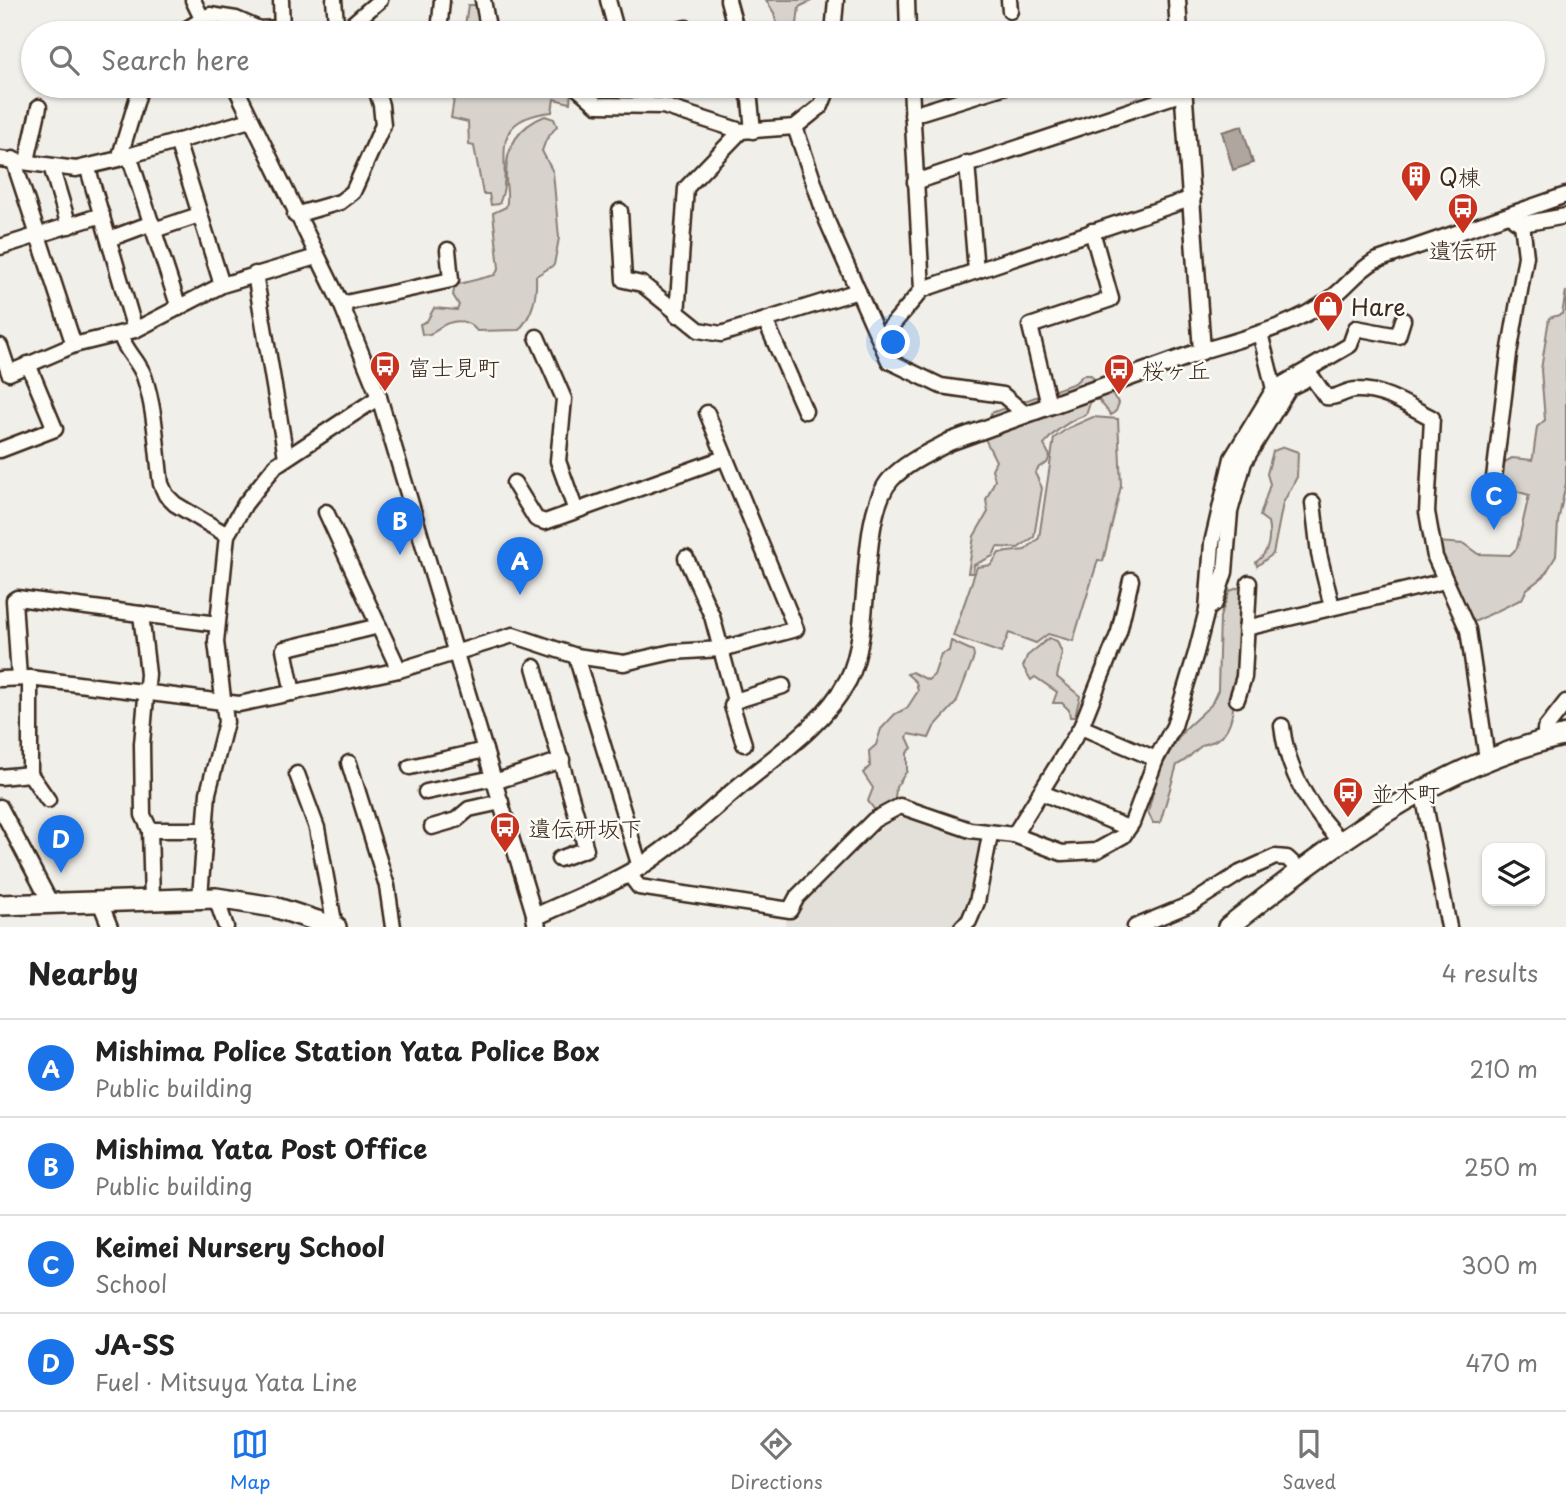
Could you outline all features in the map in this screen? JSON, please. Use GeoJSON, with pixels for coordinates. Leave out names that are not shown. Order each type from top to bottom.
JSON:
{"type":"FeatureCollection","features":[{"type":"Feature","properties":{"kind":"main road"},"geometry":{"type":"LineString","coordinates":[[1228,927],[1339,840],[1422,789],[1487,759],[1566,735]]}},
{"type":"Feature","properties":{"kind":"main road"},"geometry":{"type":"LineString","coordinates":[[0,905],[208,897],[275,907],[336,927]]}},
{"type":"Feature","properties":{"kind":"street"},"geometry":{"type":"LineString","coordinates":[[193,0],[203,21]]}},
{"type":"Feature","properties":{"kind":"street"},"geometry":{"type":"LineString","coordinates":[[281,0],[281,21]]}},
{"type":"Feature","properties":{"kind":"street"},"geometry":{"type":"LineString","coordinates":[[334,0],[335,21]]}},
{"type":"Feature","properties":{"kind":"street"},"geometry":{"type":"LineString","coordinates":[[356,21],[380,0]]}},
{"type":"Feature","properties":{"kind":"street"},"geometry":{"type":"LineString","coordinates":[[440,21],[442,0]]}},
{"type":"Feature","properties":{"kind":"street"},"geometry":{"type":"LineString","coordinates":[[483,0],[487,21]]}},
{"type":"Feature","properties":{"kind":"street"},"geometry":{"type":"LineString","coordinates":[[608,0],[614,21]]}},
{"type":"Feature","properties":{"kind":"street"},"geometry":{"type":"LineString","coordinates":[[728,0],[734,21]]}},
{"type":"Feature","properties":{"kind":"street"},"geometry":{"type":"LineString","coordinates":[[834,21],[836,0]]}},
{"type":"Feature","properties":{"kind":"street"},"geometry":{"type":"LineString","coordinates":[[907,0],[908,21]]}},
{"type":"Feature","properties":{"kind":"street"},"geometry":{"type":"LineString","coordinates":[[1177,0],[1177,21]]}},
{"type":"Feature","properties":{"kind":"street"},"geometry":{"type":"LineString","coordinates":[[197,21],[217,14],[237,21]]}},
{"type":"Feature","properties":{"kind":"street"},"geometry":{"type":"LineString","coordinates":[[138,98],[124,157],[153,227],[179,308]]}},
{"type":"Feature","properties":{"kind":"street"},"geometry":{"type":"LineString","coordinates":[[240,98],[295,215],[341,304],[379,397],[536,922],[634,870],[662,852],[812,725],[836,700],[850,677],[858,650],[873,529],[880,496],[890,480],[912,462],[949,442],[1024,413],[1260,333],[1328,301],[1362,268],[1375,261],[1566,195]]}},
{"type":"Feature","properties":{"kind":"street"},"geometry":{"type":"LineString","coordinates":[[295,215],[340,202],[353,192],[383,125],[379,98]]}},
{"type":"Feature","properties":{"kind":"street"},"geometry":{"type":"LineString","coordinates":[[589,98],[597,105],[648,105],[674,109],[747,131],[795,127],[821,106],[824,98]]}},
{"type":"Feature","properties":{"kind":"street"},"geometry":{"type":"LineString","coordinates":[[645,98],[648,105]]}},
{"type":"Feature","properties":{"kind":"street"},"geometry":{"type":"LineString","coordinates":[[677,315],[686,188],[747,131],[749,98]]}},
{"type":"Feature","properties":{"kind":"street"},"geometry":{"type":"LineString","coordinates":[[911,98],[922,290]]}},
{"type":"Feature","properties":{"kind":"street"},"geometry":{"type":"LineString","coordinates":[[912,115],[967,98]]}},
{"type":"Feature","properties":{"kind":"street"},"geometry":{"type":"LineString","coordinates":[[915,181],[1159,98]]}},
{"type":"Feature","properties":{"kind":"street"},"geometry":{"type":"LineString","coordinates":[[1184,98],[1202,351]]}},
{"type":"Feature","properties":{"kind":"street"},"geometry":{"type":"LineString","coordinates":[[39,107],[13,160],[74,345]]}},
{"type":"Feature","properties":{"kind":"street"},"geometry":{"type":"LineString","coordinates":[[13,160],[88,169],[250,120]]}},
{"type":"Feature","properties":{"kind":"street"},"geometry":{"type":"LineString","coordinates":[[795,127],[827,221],[893,366],[941,386],[1003,395],[1024,413]]}},
{"type":"Feature","properties":{"kind":"street"},"geometry":{"type":"LineString","coordinates":[[177,141],[222,285]]}},
{"type":"Feature","properties":{"kind":"street"},"geometry":{"type":"LineString","coordinates":[[967,163],[976,271]]}},
{"type":"Feature","properties":{"kind":"street"},"geometry":{"type":"LineString","coordinates":[[51,166],[69,226]]}},
{"type":"Feature","properties":{"kind":"street"},"geometry":{"type":"LineString","coordinates":[[88,169],[135,330]]}},
{"type":"Feature","properties":{"kind":"street"},"geometry":{"type":"LineString","coordinates":[[880,339],[922,290],[1193,198]]}},
{"type":"Feature","properties":{"kind":"street"},"geometry":{"type":"LineString","coordinates":[[620,211],[624,280],[642,284],[677,315],[709,333],[732,333],[858,291]]}},
{"type":"Feature","properties":{"kind":"street"},"geometry":{"type":"LineString","coordinates":[[0,247],[102,215]]}},
{"type":"Feature","properties":{"kind":"street"},"geometry":{"type":"LineString","coordinates":[[109,239],[199,215]]}},
{"type":"Feature","properties":{"kind":"street"},"geometry":{"type":"LineString","coordinates":[[1509,215],[1522,224],[1566,216]]}},
{"type":"Feature","properties":{"kind":"street"},"geometry":{"type":"LineString","coordinates":[[1494,478],[1509,354],[1526,256],[1522,224]]}},
{"type":"Feature","properties":{"kind":"street"},"geometry":{"type":"LineString","coordinates":[[1049,405],[1030,326],[1111,299],[1092,231]]}},
{"type":"Feature","properties":{"kind":"street"},"geometry":{"type":"LineString","coordinates":[[341,304],[451,280],[448,250]]}},
{"type":"Feature","properties":{"kind":"street"},"geometry":{"type":"LineString","coordinates":[[0,346],[4,375],[74,345],[135,330],[222,285],[316,257]]}},
{"type":"Feature","properties":{"kind":"street"},"geometry":{"type":"LineString","coordinates":[[255,274],[286,457]]}},
{"type":"Feature","properties":{"kind":"street"},"geometry":{"type":"LineString","coordinates":[[576,656],[639,887],[790,910],[797,897],[874,820],[892,807],[910,807],[990,835],[1014,835],[1062,853],[1096,851],[1113,843],[1128,828],[1156,759],[1174,726],[1207,610],[1212,543],[1232,458],[1274,389],[1350,345],[1356,328],[1398,337],[1403,320]]}},
{"type":"Feature","properties":{"kind":"street"},"geometry":{"type":"LineString","coordinates":[[766,322],[805,411]]}},
{"type":"Feature","properties":{"kind":"street"},"geometry":{"type":"LineString","coordinates":[[1260,333],[1274,389]]}},
{"type":"Feature","properties":{"kind":"street"},"geometry":{"type":"LineString","coordinates":[[120,334],[127,351],[143,374],[153,407],[161,484],[166,495],[184,510],[227,535]]}},
{"type":"Feature","properties":{"kind":"street"},"geometry":{"type":"LineString","coordinates":[[537,337],[564,400],[558,461],[576,511]]}},
{"type":"Feature","properties":{"kind":"street"},"geometry":{"type":"LineString","coordinates":[[1207,610],[1215,603],[1225,572],[1230,512],[1244,462],[1289,388],[1312,377],[1333,360],[1338,352]]}},
{"type":"Feature","properties":{"kind":"street"},"geometry":{"type":"LineString","coordinates":[[0,450],[55,429],[28,364]]}},
{"type":"Feature","properties":{"kind":"street"},"geometry":{"type":"LineString","coordinates":[[1312,377],[1326,397],[1336,398],[1354,389],[1385,393],[1432,418],[1427,512],[1435,558],[1468,630],[1487,759]]}},
{"type":"Feature","properties":{"kind":"street"},"geometry":{"type":"LineString","coordinates":[[226,927],[208,897],[205,830],[208,793],[224,733],[224,703],[216,624],[227,535],[245,503],[286,457],[379,397]]}},
{"type":"Feature","properties":{"kind":"street"},"geometry":{"type":"LineString","coordinates":[[0,679],[24,678],[239,704],[399,670],[513,635],[576,656],[624,663],[672,652],[721,649],[796,629],[707,413]]}},
{"type":"Feature","properties":{"kind":"street"},"geometry":{"type":"LineString","coordinates":[[514,483],[541,522],[724,458]]}},
{"type":"Feature","properties":{"kind":"street"},"geometry":{"type":"LineString","coordinates":[[1312,503],[1319,554],[1332,607]]}},
{"type":"Feature","properties":{"kind":"street"},"geometry":{"type":"LineString","coordinates":[[327,512],[399,670]]}},
{"type":"Feature","properties":{"kind":"street"},"geometry":{"type":"LineString","coordinates":[[686,558],[712,616],[735,701]]}},
{"type":"Feature","properties":{"kind":"street"},"geometry":{"type":"LineString","coordinates":[[1014,835],[1081,727],[1119,632],[1131,580]]}},
{"type":"Feature","properties":{"kind":"street"},"geometry":{"type":"LineString","coordinates":[[1246,628],[1445,581]]}},
{"type":"Feature","properties":{"kind":"street"},"geometry":{"type":"LineString","coordinates":[[1237,699],[1244,677],[1249,583]]}},
{"type":"Feature","properties":{"kind":"street"},"geometry":{"type":"LineString","coordinates":[[48,800],[30,774],[24,678],[14,600],[17,598],[216,624]]}},
{"type":"Feature","properties":{"kind":"street"},"geometry":{"type":"LineString","coordinates":[[141,614],[147,692],[143,731],[143,815],[150,830],[152,900]]}},
{"type":"Feature","properties":{"kind":"street"},"geometry":{"type":"LineString","coordinates":[[293,693],[284,649],[379,626]]}},
{"type":"Feature","properties":{"kind":"street"},"geometry":{"type":"LineString","coordinates":[[534,667],[586,849],[559,859]]}},
{"type":"Feature","properties":{"kind":"street"},"geometry":{"type":"LineString","coordinates":[[744,744],[732,706],[735,701],[783,686]]}},
{"type":"Feature","properties":{"kind":"street"},"geometry":{"type":"LineString","coordinates":[[1545,740],[1545,729],[1566,702]]}},
{"type":"Feature","properties":{"kind":"street"},"geometry":{"type":"LineString","coordinates":[[1282,726],[1298,781],[1317,817],[1339,840]]}},
{"type":"Feature","properties":{"kind":"street"},"geometry":{"type":"LineString","coordinates":[[1081,727],[1156,759]]}},
{"type":"Feature","properties":{"kind":"street"},"geometry":{"type":"LineString","coordinates":[[410,768],[485,750]]}},
{"type":"Feature","properties":{"kind":"street"},"geometry":{"type":"LineString","coordinates":[[426,792],[494,780],[562,760]]}},
{"type":"Feature","properties":{"kind":"street"},"geometry":{"type":"LineString","coordinates":[[349,763],[387,886],[393,927]]}},
{"type":"Feature","properties":{"kind":"street"},"geometry":{"type":"LineString","coordinates":[[0,777],[30,774]]}},
{"type":"Feature","properties":{"kind":"street"},"geometry":{"type":"LineString","coordinates":[[297,774],[317,828],[336,927]]}},
{"type":"Feature","properties":{"kind":"street"},"geometry":{"type":"LineString","coordinates":[[1422,789],[1449,927]]}},
{"type":"Feature","properties":{"kind":"street"},"geometry":{"type":"LineString","coordinates":[[1040,792],[1128,828]]}},
{"type":"Feature","properties":{"kind":"street"},"geometry":{"type":"LineString","coordinates":[[432,827],[456,820],[469,809],[501,802]]}},
{"type":"Feature","properties":{"kind":"street"},"geometry":{"type":"LineString","coordinates":[[0,807],[51,904]]}},
{"type":"Feature","properties":{"kind":"street"},"geometry":{"type":"LineString","coordinates":[[150,830],[205,830]]}},
{"type":"Feature","properties":{"kind":"street"},"geometry":{"type":"LineString","coordinates":[[962,927],[969,920],[977,902],[990,835]]}},
{"type":"Feature","properties":{"kind":"street"},"geometry":{"type":"LineString","coordinates":[[1135,927],[1193,903],[1240,873],[1275,857],[1287,858],[1300,870]]}},
{"type":"Feature","properties":{"kind":"street"},"geometry":{"type":"LineString","coordinates":[[100,902],[110,927]]}},
{"type":"Feature","properties":{"kind":"shaded area"},"geometry":{"type":"Polygon","coordinates":[[[766,0],[813,0],[799,7],[797,21],[776,21],[766,0]]]}},
{"type":"Feature","properties":{"kind":"shaded area"},"geometry":{"type":"Polygon","coordinates":[[[468,5],[476,5],[480,21],[466,21],[468,5]]]}},
{"type":"Feature","properties":{"kind":"shaded area"},"geometry":{"type":"Polygon","coordinates":[[[454,98],[570,98],[570,103],[554,99],[552,112],[515,124],[508,134],[505,174],[499,204],[491,205],[489,194],[483,194],[474,146],[469,145],[468,122],[451,118],[454,98]]]}},
{"type":"Feature","properties":{"kind":"shaded area"},"geometry":{"type":"Polygon","coordinates":[[[545,116],[554,119],[557,126],[546,140],[542,151],[553,172],[559,238],[554,265],[536,276],[535,298],[528,318],[519,330],[477,331],[460,321],[441,326],[430,335],[422,334],[420,324],[427,321],[434,308],[457,310],[459,305],[453,295],[455,285],[495,275],[499,268],[493,213],[506,207],[508,158],[520,133],[545,116]]]}},
{"type":"Feature","properties":{"kind":"shaded area"},"geometry":{"type":"Polygon","coordinates":[[[1242,126],[1253,163],[1233,170],[1222,132],[1242,126]]]}},
{"type":"Feature","properties":{"kind":"shaded area"},"geometry":{"type":"Polygon","coordinates":[[[1566,291],[1566,483],[1558,522],[1556,556],[1544,576],[1527,589],[1522,599],[1472,623],[1444,573],[1438,542],[1464,544],[1478,554],[1510,555],[1517,548],[1529,495],[1509,489],[1498,480],[1501,464],[1512,458],[1532,460],[1537,427],[1545,420],[1541,370],[1549,318],[1562,314],[1566,291]]]}},
{"type":"Feature","properties":{"kind":"shaded area"},"geometry":{"type":"Polygon","coordinates":[[[1083,375],[1091,375],[1103,391],[1110,392],[1119,403],[1116,411],[1111,415],[1099,400],[1091,400],[1086,415],[1052,435],[1044,445],[1050,456],[1047,463],[1035,473],[1042,488],[1034,537],[1018,548],[997,547],[993,556],[974,565],[973,573],[968,573],[974,536],[988,512],[986,500],[995,480],[992,469],[996,461],[985,439],[989,434],[991,413],[1075,383],[1083,375]]]}},
{"type":"Feature","properties":{"kind":"shaded area"},"geometry":{"type":"Polygon","coordinates":[[[1093,417],[1118,419],[1121,486],[1103,561],[1098,560],[1073,641],[1048,634],[1036,643],[1009,633],[1001,653],[953,636],[977,567],[991,565],[999,553],[1025,550],[1039,538],[1054,438],[1068,428],[1093,417]]]}},
{"type":"Feature","properties":{"kind":"shaded area"},"geometry":{"type":"Polygon","coordinates":[[[1284,447],[1298,452],[1297,477],[1283,503],[1273,554],[1257,566],[1256,562],[1264,554],[1269,539],[1268,522],[1260,516],[1270,484],[1267,474],[1273,451],[1284,447]]]}},
{"type":"Feature","properties":{"kind":"shaded area"},"geometry":{"type":"Polygon","coordinates":[[[1240,587],[1245,591],[1230,722],[1219,738],[1203,745],[1177,765],[1160,823],[1153,823],[1148,812],[1158,773],[1184,730],[1211,705],[1218,690],[1220,617],[1230,591],[1240,587]]]}},
{"type":"Feature","properties":{"kind":"shaded area"},"geometry":{"type":"Polygon","coordinates":[[[1049,638],[1057,641],[1062,653],[1057,677],[1080,696],[1075,717],[1070,717],[1069,710],[1062,703],[1053,703],[1057,692],[1035,677],[1031,680],[1023,667],[1027,656],[1049,638]]]}},
{"type":"Feature","properties":{"kind":"shaded area"},"geometry":{"type":"Polygon","coordinates":[[[951,641],[973,651],[974,657],[956,703],[934,727],[929,738],[909,734],[907,737],[912,748],[907,753],[907,771],[896,787],[895,799],[882,809],[874,809],[868,801],[873,788],[863,773],[870,766],[869,751],[876,745],[881,729],[895,714],[907,708],[918,691],[916,682],[907,674],[912,672],[928,680],[934,675],[941,654],[949,651],[951,641]]]}},
{"type":"Feature","properties":{"kind":"shaded area"},"geometry":{"type":"Polygon","coordinates":[[[912,817],[984,840],[966,917],[962,916],[958,927],[785,927],[787,918],[797,920],[802,896],[892,819],[912,817]]]}},
{"type":"Feature","properties":{"kind":"place","name":"Q棟"},"geometry":{"type":"Point","coordinates":[1416,203]}},
{"type":"Feature","properties":{"kind":"place","name":"遺伝研"},"geometry":{"type":"Point","coordinates":[1463,235]}},
{"type":"Feature","properties":{"kind":"place","name":"Hare"},"geometry":{"type":"Point","coordinates":[1328,333]}},
{"type":"Feature","properties":{"kind":"place","name":"富士見町"},"geometry":{"type":"Point","coordinates":[385,393]}},
{"type":"Feature","properties":{"kind":"place","name":"桜ヶ丘"},"geometry":{"type":"Point","coordinates":[1119,396]}},
{"type":"Feature","properties":{"kind":"place","name":"Keimei Nursery School"},"geometry":{"type":"Point","coordinates":[1494,530]}},
{"type":"Feature","properties":{"kind":"place","name":"Mishima Yata Post Office"},"geometry":{"type":"Point","coordinates":[400,555]}},
{"type":"Feature","properties":{"kind":"place","name":"Mishima Police Station Yata Police Box"},"geometry":{"type":"Point","coordinates":[520,595]}},
{"type":"Feature","properties":{"kind":"place","name":"並木町"},"geometry":{"type":"Point","coordinates":[1348,819]}},
{"type":"Feature","properties":{"kind":"place","name":"遺伝研坂下"},"geometry":{"type":"Point","coordinates":[505,854]}},
{"type":"Feature","properties":{"kind":"place","name":"JA-SS"},"geometry":{"type":"Point","coordinates":[61,873]}}]}
